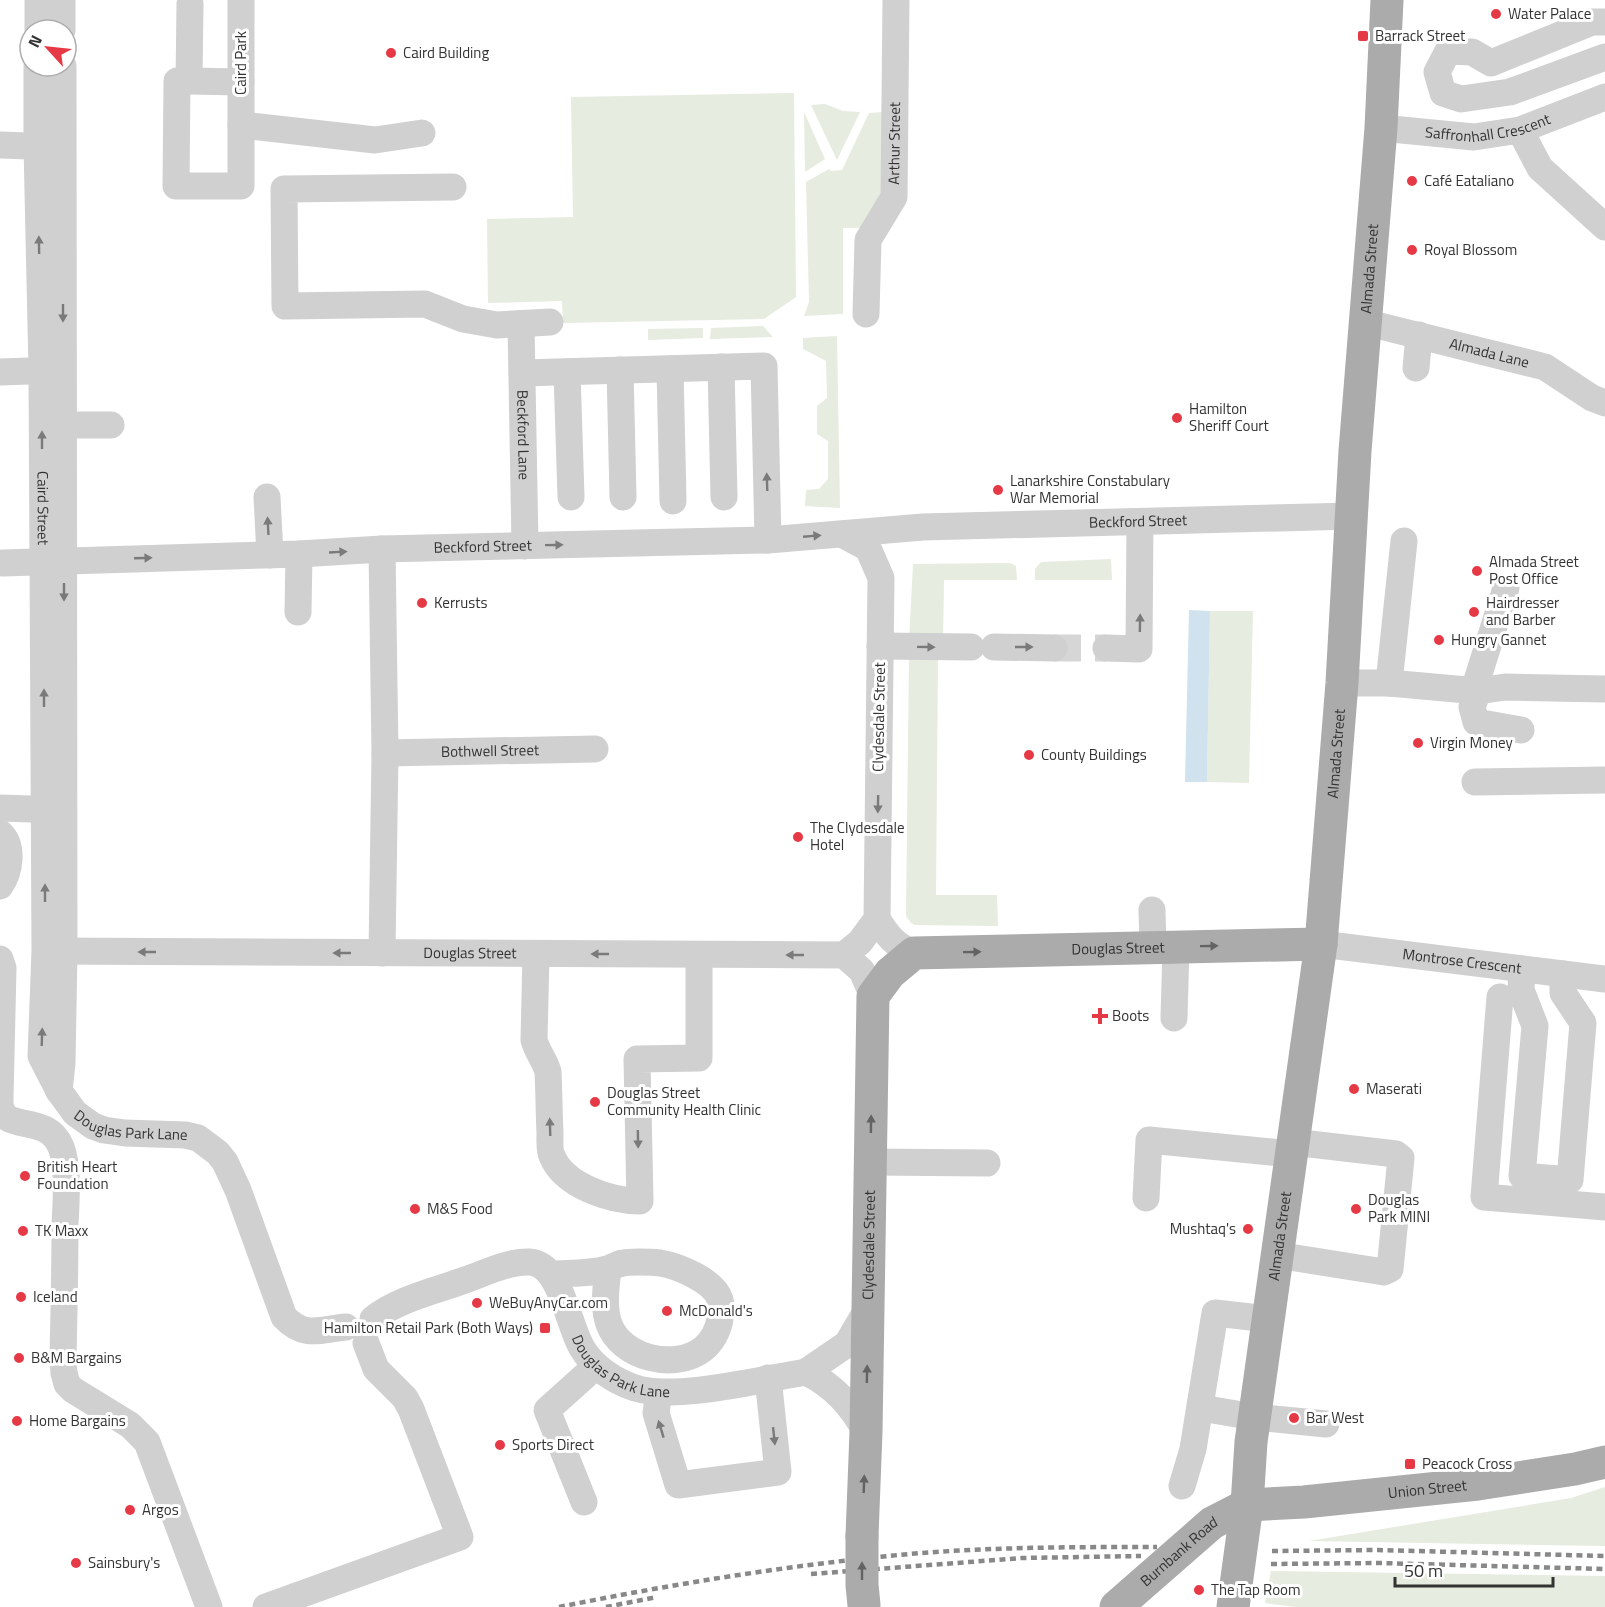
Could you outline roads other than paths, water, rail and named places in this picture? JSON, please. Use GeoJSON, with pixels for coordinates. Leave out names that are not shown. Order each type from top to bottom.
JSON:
{"type":"FeatureCollection","features":[{"type":"Feature","properties":{"kind":"main road","name":"Almada Street"},"geometry":{"type":"LineString","coordinates":[[1233,1607],[1247,1504],[1254,1417],[1321,944],[1342,683],[1355,452],[1388,0]]}},
{"type":"Feature","properties":{"kind":"main road","name":"Douglas Street"},"geometry":{"type":"LineString","coordinates":[[914,953],[1321,944]]}},
{"type":"Feature","properties":{"kind":"main road"},"geometry":{"type":"LineString","coordinates":[[873,996],[890,973],[914,953]]}},
{"type":"Feature","properties":{"kind":"main road","name":"Clydesdale Street"},"geometry":{"type":"LineString","coordinates":[[864,1606],[862,1536],[866,1432],[873,996]]}},
{"type":"Feature","properties":{"kind":"main road","name":"Union Street"},"geometry":{"type":"LineString","coordinates":[[1247,1504],[1304,1502],[1478,1484],[1605,1462]]}},
{"type":"Feature","properties":{"kind":"main road","name":"Burnbank Road"},"geometry":{"type":"LineString","coordinates":[[1116,1607],[1212,1523],[1247,1504]]}},
{"type":"Feature","properties":{"kind":"street"},"geometry":{"type":"LineString","coordinates":[[38,0],[38,18]]}},
{"type":"Feature","properties":{"kind":"street"},"geometry":{"type":"LineString","coordinates":[[62,0],[63,18]]}},
{"type":"Feature","properties":{"kind":"street","name":"Caird Park"},"geometry":{"type":"LineString","coordinates":[[189,81],[177,81],[176,186],[241,198],[241,0]]}},
{"type":"Feature","properties":{"kind":"street","name":"Arthur Street"},"geometry":{"type":"LineString","coordinates":[[866,314],[868,240],[894,197],[896,0]]}},
{"type":"Feature","properties":{"kind":"street"},"geometry":{"type":"LineString","coordinates":[[190,4],[189,81],[241,82]]}},
{"type":"Feature","properties":{"kind":"street"},"geometry":{"type":"LineString","coordinates":[[1491,63],[1592,22],[1605,22]]}},
{"type":"Feature","properties":{"kind":"street"},"geometry":{"type":"LineString","coordinates":[[1605,57],[1505,93],[1461,99],[1443,93],[1437,72],[1448,51],[1472,52],[1491,63],[1505,93],[1526,128],[1540,168],[1605,226]]}},
{"type":"Feature","properties":{"kind":"street","name":"Caird Street"},"geometry":{"type":"LineString","coordinates":[[40,78],[50,147],[54,951]]}},
{"type":"Feature","properties":{"kind":"street","name":"Caird Street"},"geometry":{"type":"LineString","coordinates":[[50,147],[61,78]]}},
{"type":"Feature","properties":{"kind":"street","name":"Saffronhall Crescent"},"geometry":{"type":"LineString","coordinates":[[1380,128],[1474,137],[1526,128],[1600,98]]}},
{"type":"Feature","properties":{"kind":"street"},"geometry":{"type":"LineString","coordinates":[[241,125],[375,140],[422,133]]}},
{"type":"Feature","properties":{"kind":"street"},"geometry":{"type":"LineString","coordinates":[[0,145],[50,147]]}},
{"type":"Feature","properties":{"kind":"street"},"geometry":{"type":"LineString","coordinates":[[453,187],[284,189],[285,306],[425,304],[463,319],[497,326],[550,322]]}},
{"type":"Feature","properties":{"kind":"street","name":"Almada Lane"},"geometry":{"type":"LineString","coordinates":[[1364,322],[1545,367],[1592,398],[1605,403]]}},
{"type":"Feature","properties":{"kind":"street","name":"Beckford Lane"},"geometry":{"type":"LineString","coordinates":[[521,324],[525,546]]}},
{"type":"Feature","properties":{"kind":"street"},"geometry":{"type":"LineString","coordinates":[[1416,368],[1419,335]]}},
{"type":"Feature","properties":{"kind":"street"},"geometry":{"type":"LineString","coordinates":[[522,373],[764,366],[768,540]]}},
{"type":"Feature","properties":{"kind":"street"},"geometry":{"type":"LineString","coordinates":[[721,367],[724,497]]}},
{"type":"Feature","properties":{"kind":"street"},"geometry":{"type":"LineString","coordinates":[[670,369],[673,501]]}},
{"type":"Feature","properties":{"kind":"street"},"geometry":{"type":"LineString","coordinates":[[0,372],[52,370]]}},
{"type":"Feature","properties":{"kind":"street","name":"Caird Street"},"geometry":{"type":"LineString","coordinates":[[52,370],[63,425],[63,500],[53,561],[74,665],[54,810]]}},
{"type":"Feature","properties":{"kind":"street"},"geometry":{"type":"LineString","coordinates":[[620,370],[623,497]]}},
{"type":"Feature","properties":{"kind":"street"},"geometry":{"type":"LineString","coordinates":[[567,372],[571,497]]}},
{"type":"Feature","properties":{"kind":"street"},"geometry":{"type":"LineString","coordinates":[[63,425],[111,425]]}},
{"type":"Feature","properties":{"kind":"street"},"geometry":{"type":"LineString","coordinates":[[267,497],[270,555]]}},
{"type":"Feature","properties":{"kind":"street"},"geometry":{"type":"LineString","coordinates":[[63,500],[80,534],[105,559]]}},
{"type":"Feature","properties":{"kind":"street","name":"Beckford Street"},"geometry":{"type":"LineString","coordinates":[[1,558],[53,561],[299,554],[382,549],[768,540],[923,527],[1353,516]]}},
{"type":"Feature","properties":{"kind":"street"},"geometry":{"type":"LineString","coordinates":[[1106,648],[1139,649],[1140,522]]}},
{"type":"Feature","properties":{"kind":"street"},"geometry":{"type":"LineString","coordinates":[[881,578],[894,546],[923,527]]}},
{"type":"Feature","properties":{"kind":"street","name":"Clydesdale Street"},"geometry":{"type":"LineString","coordinates":[[842,534],[868,548],[881,578],[877,919]]}},
{"type":"Feature","properties":{"kind":"street"},"geometry":{"type":"LineString","coordinates":[[1389,683],[1404,541]]}},
{"type":"Feature","properties":{"kind":"street"},"geometry":{"type":"LineString","coordinates":[[382,549],[385,753],[382,953]]}},
{"type":"Feature","properties":{"kind":"street"},"geometry":{"type":"LineString","coordinates":[[298,612],[299,554]]}},
{"type":"Feature","properties":{"kind":"street"},"geometry":{"type":"LineString","coordinates":[[1506,588],[1472,707],[1476,722],[1521,730]]}},
{"type":"Feature","properties":{"kind":"street"},"geometry":{"type":"LineString","coordinates":[[880,646],[1054,648]]}},
{"type":"Feature","properties":{"kind":"street"},"geometry":{"type":"LineString","coordinates":[[1342,683],[1389,683],[1476,691],[1505,687],[1605,689]]}},
{"type":"Feature","properties":{"kind":"street","name":"Bothwell Street"},"geometry":{"type":"LineString","coordinates":[[385,753],[595,749]]}},
{"type":"Feature","properties":{"kind":"street"},"geometry":{"type":"LineString","coordinates":[[1475,782],[1605,780]]}},
{"type":"Feature","properties":{"kind":"street"},"geometry":{"type":"LineString","coordinates":[[0,808],[54,810]]}},
{"type":"Feature","properties":{"kind":"street"},"geometry":{"type":"LineString","coordinates":[[0,833],[4,836],[9,861],[6,878],[0,886]]}},
{"type":"Feature","properties":{"kind":"street"},"geometry":{"type":"LineString","coordinates":[[1152,910],[1164,947],[1174,1017]]}},
{"type":"Feature","properties":{"kind":"street"},"geometry":{"type":"LineString","coordinates":[[873,996],[862,971],[844,956],[860,942],[877,919],[888,937],[901,948],[914,953]]}},
{"type":"Feature","properties":{"kind":"street","name":"Montrose Crescent"},"geometry":{"type":"LineString","coordinates":[[1321,944],[1605,979]]}},
{"type":"Feature","properties":{"kind":"street","name":"Douglas Street"},"geometry":{"type":"LineString","coordinates":[[54,951],[844,956]]}},
{"type":"Feature","properties":{"kind":"street","name":"Douglas Park Lane"},"geometry":{"type":"LineString","coordinates":[[54,951],[62,1063],[59,1091],[75,1113],[93,1126],[104,1130],[185,1135],[209,1144],[225,1162],[238,1190],[284,1317],[293,1325],[309,1332],[362,1330],[394,1305],[501,1267],[532,1262],[552,1274],[582,1348],[597,1366],[611,1377],[636,1388],[659,1392],[714,1388],[806,1372]]}},
{"type":"Feature","properties":{"kind":"street"},"geometry":{"type":"LineString","coordinates":[[537,954],[534,1040],[548,1072],[551,1155],[571,1179],[587,1189],[609,1197],[640,1201],[637,1059],[699,1058],[699,955]]}},
{"type":"Feature","properties":{"kind":"street"},"geometry":{"type":"LineString","coordinates":[[0,959],[3,968],[0,1101],[3,1114],[11,1121],[31,1123],[48,1131],[59,1142],[64,1156],[66,1202],[63,1358],[67,1384],[80,1395],[130,1425],[147,1442],[209,1607]]}},
{"type":"Feature","properties":{"kind":"street"},"geometry":{"type":"LineString","coordinates":[[1522,969],[1521,990],[1534,1026],[1522,1176],[1570,1180],[1583,1023],[1563,993],[1563,974]]}},
{"type":"Feature","properties":{"kind":"street"},"geometry":{"type":"LineString","coordinates":[[1500,997],[1484,1197],[1605,1207]]}},
{"type":"Feature","properties":{"kind":"street"},"geometry":{"type":"LineString","coordinates":[[1146,1198],[1149,1140],[1396,1154],[1401,1158],[1390,1269],[1384,1272],[1277,1255]]}},
{"type":"Feature","properties":{"kind":"street"},"geometry":{"type":"LineString","coordinates":[[870,1162],[987,1163]]}},
{"type":"Feature","properties":{"kind":"street"},"geometry":{"type":"LineString","coordinates":[[552,1274],[608,1269],[621,1262],[660,1263],[697,1276],[712,1288],[720,1300],[718,1328],[710,1341],[690,1356],[671,1359],[653,1359],[626,1346],[609,1325],[608,1269]]}},
{"type":"Feature","properties":{"kind":"street"},"geometry":{"type":"LineString","coordinates":[[710,1341],[663,1342],[644,1337],[633,1331],[621,1318],[618,1304],[622,1281],[629,1274],[638,1271],[712,1288]]}},
{"type":"Feature","properties":{"kind":"street"},"geometry":{"type":"LineString","coordinates":[[866,1432],[845,1400],[822,1380],[806,1372],[847,1344],[868,1308]]}},
{"type":"Feature","properties":{"kind":"street"},"geometry":{"type":"LineString","coordinates":[[1182,1486],[1193,1449],[1201,1408],[1215,1313],[1268,1319]]}},
{"type":"Feature","properties":{"kind":"street"},"geometry":{"type":"LineString","coordinates":[[266,1607],[460,1537],[411,1409],[405,1398],[376,1369],[362,1330]]}},
{"type":"Feature","properties":{"kind":"street"},"geometry":{"type":"LineString","coordinates":[[584,1502],[547,1410],[597,1366]]}},
{"type":"Feature","properties":{"kind":"street"},"geometry":{"type":"LineString","coordinates":[[659,1392],[656,1413],[678,1485],[778,1472],[768,1378]]}},
{"type":"Feature","properties":{"kind":"street"},"geometry":{"type":"LineString","coordinates":[[1201,1408],[1254,1417],[1326,1424]]}},
{"type":"Feature","properties":{"kind":"water"},"geometry":{"type":"Polygon","coordinates":[[[1189,610],[1210,611],[1207,782],[1185,782],[1189,610]]]}},
{"type":"Feature","properties":{"kind":"tunnel"},"geometry":{"type":"LineString","coordinates":[[1054,648],[1106,648]]}},
{"type":"Feature","properties":{"kind":"railway"},"geometry":{"type":"LineString","coordinates":[[559,1607],[723,1577],[888,1556],[988,1549],[1157,1547]]}},
{"type":"Feature","properties":{"kind":"railway"},"geometry":{"type":"LineString","coordinates":[[1272,1551],[1378,1550],[1605,1556]]}},
{"type":"Feature","properties":{"kind":"railway"},"geometry":{"type":"LineString","coordinates":[[811,1574],[1022,1558],[1141,1556]]}},
{"type":"Feature","properties":{"kind":"railway"},"geometry":{"type":"LineString","coordinates":[[1271,1564],[1379,1563],[1605,1569]]}},
{"type":"Feature","properties":{"kind":"railway"},"geometry":{"type":"LineString","coordinates":[[606,1607],[657,1597]]}},
{"type":"Feature","properties":{"kind":"place","name":"Water Palace"},"geometry":{"type":"Point","coordinates":[1496,14]}},
{"type":"Feature","properties":{"kind":"place","name":"Barrack Street"},"geometry":{"type":"Point","coordinates":[1363,36]}},
{"type":"Feature","properties":{"kind":"place","name":"Caird Building"},"geometry":{"type":"Point","coordinates":[391,53]}},
{"type":"Feature","properties":{"kind":"place","name":"Café Eataliano"},"geometry":{"type":"Point","coordinates":[1412,181]}},
{"type":"Feature","properties":{"kind":"place","name":"Royal Blossom"},"geometry":{"type":"Point","coordinates":[1412,250]}},
{"type":"Feature","properties":{"kind":"place","name":"Hamilton Sheriff Court"},"geometry":{"type":"Point","coordinates":[1177,418]}},
{"type":"Feature","properties":{"kind":"place","name":"Lanarkshire Constabulary War Memorial"},"geometry":{"type":"Point","coordinates":[998,490]}},
{"type":"Feature","properties":{"kind":"place","name":"Almada Street Post Office"},"geometry":{"type":"Point","coordinates":[1477,571]}},
{"type":"Feature","properties":{"kind":"place","name":"Kerrusts"},"geometry":{"type":"Point","coordinates":[422,603]}},
{"type":"Feature","properties":{"kind":"place","name":"Hairdresser and Barber"},"geometry":{"type":"Point","coordinates":[1474,612]}},
{"type":"Feature","properties":{"kind":"place","name":"Hungry Gannet"},"geometry":{"type":"Point","coordinates":[1439,640]}},
{"type":"Feature","properties":{"kind":"place","name":"Virgin Money"},"geometry":{"type":"Point","coordinates":[1418,743]}},
{"type":"Feature","properties":{"kind":"place","name":"County Buildings"},"geometry":{"type":"Point","coordinates":[1029,755]}},
{"type":"Feature","properties":{"kind":"place","name":"The Clydesdale Hotel"},"geometry":{"type":"Point","coordinates":[798,837]}},
{"type":"Feature","properties":{"kind":"place","name":"Boots"},"geometry":{"type":"Point","coordinates":[1100,1016]}},
{"type":"Feature","properties":{"kind":"place","name":"Maserati"},"geometry":{"type":"Point","coordinates":[1354,1089]}},
{"type":"Feature","properties":{"kind":"place","name":"Douglas Street Community Health Clinic"},"geometry":{"type":"Point","coordinates":[595,1102]}},
{"type":"Feature","properties":{"kind":"place","name":"British Heart Foundation"},"geometry":{"type":"Point","coordinates":[25,1176]}},
{"type":"Feature","properties":{"kind":"place","name":"M&S Food"},"geometry":{"type":"Point","coordinates":[415,1209]}},
{"type":"Feature","properties":{"kind":"place","name":"Douglas Park MINI"},"geometry":{"type":"Point","coordinates":[1356,1209]}},
{"type":"Feature","properties":{"kind":"place","name":"Mushtaq's"},"geometry":{"type":"Point","coordinates":[1248,1229]}},
{"type":"Feature","properties":{"kind":"place","name":"TK Maxx"},"geometry":{"type":"Point","coordinates":[23,1231]}},
{"type":"Feature","properties":{"kind":"place","name":"Iceland"},"geometry":{"type":"Point","coordinates":[21,1297]}},
{"type":"Feature","properties":{"kind":"place","name":"WeBuyAnyCar.com"},"geometry":{"type":"Point","coordinates":[477,1303]}},
{"type":"Feature","properties":{"kind":"place","name":"McDonald's"},"geometry":{"type":"Point","coordinates":[667,1311]}},
{"type":"Feature","properties":{"kind":"place","name":"Hamilton Retail Park (Both Ways)"},"geometry":{"type":"Point","coordinates":[545,1328]}},
{"type":"Feature","properties":{"kind":"place","name":"B&M Bargains"},"geometry":{"type":"Point","coordinates":[19,1358]}},
{"type":"Feature","properties":{"kind":"place","name":"Bar West"},"geometry":{"type":"Point","coordinates":[1294,1418]}},
{"type":"Feature","properties":{"kind":"place","name":"Home Bargains"},"geometry":{"type":"Point","coordinates":[17,1421]}},
{"type":"Feature","properties":{"kind":"place","name":"Sports Direct"},"geometry":{"type":"Point","coordinates":[500,1445]}},
{"type":"Feature","properties":{"kind":"place","name":"Peacock Cross"},"geometry":{"type":"Point","coordinates":[1410,1464]}},
{"type":"Feature","properties":{"kind":"place","name":"Argos"},"geometry":{"type":"Point","coordinates":[130,1510]}},
{"type":"Feature","properties":{"kind":"place","name":"Sainsbury's"},"geometry":{"type":"Point","coordinates":[76,1563]}},
{"type":"Feature","properties":{"kind":"place","name":"The Tap Room"},"geometry":{"type":"Point","coordinates":[1199,1590]}}]}
